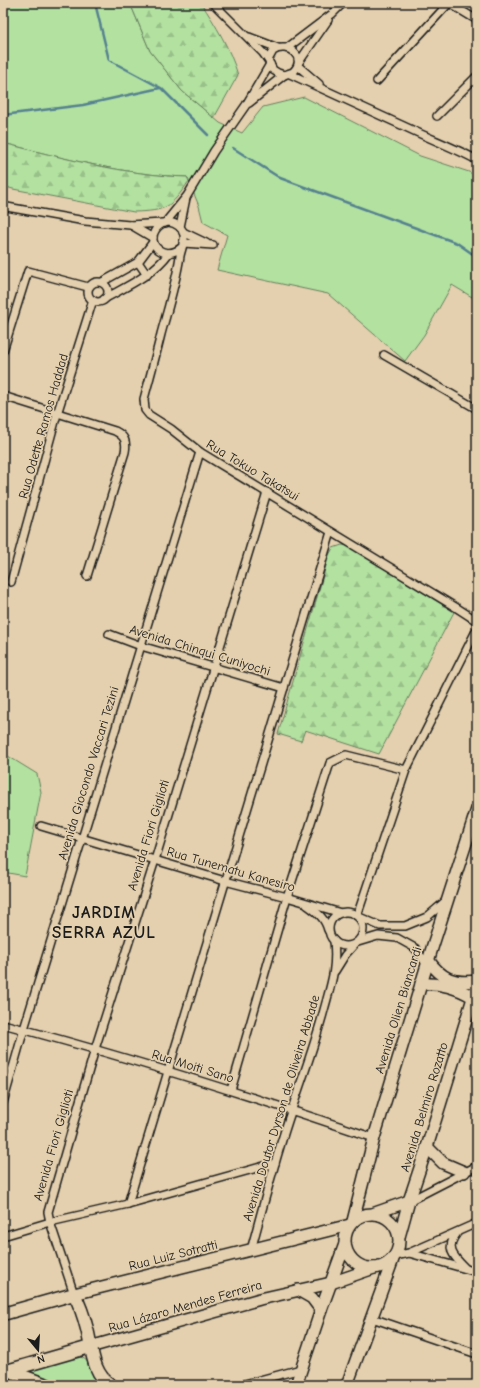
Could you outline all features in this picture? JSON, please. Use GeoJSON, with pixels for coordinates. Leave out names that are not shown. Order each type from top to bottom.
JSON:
{"type":"FeatureCollection","features":[{"type":"Feature","properties":{"kind":"main road","name":"Rua Luiz Sotratti"},"geometry":{"type":"LineString","coordinates":[[3,1314],[74,1294]]}},
{"type":"Feature","properties":{"kind":"main road","name":"Avenida Fiori Giglioti"},"geometry":{"type":"LineString","coordinates":[[74,1294],[81,1307],[97,1370],[104,1381],[111,1385]]}},
{"type":"Feature","properties":{"kind":"main road","name":"Rua Lázaro Mendes Ferreira"},"geometry":{"type":"LineString","coordinates":[[4,1370],[90,1347]]}},
{"type":"Feature","properties":{"kind":"main road"},"geometry":{"type":"LineString","coordinates":[[4,1370],[47,1385]]}},
{"type":"Feature","properties":{"kind":"street"},"geometry":{"type":"LineString","coordinates":[[213,3],[247,36],[269,62],[273,70],[278,73],[287,74],[323,89],[410,130],[458,149],[477,160]]}},
{"type":"Feature","properties":{"kind":"street"},"geometry":{"type":"LineString","coordinates":[[288,48],[344,3]]}},
{"type":"Feature","properties":{"kind":"street"},"geometry":{"type":"LineString","coordinates":[[377,81],[449,3],[477,20]]}},
{"type":"Feature","properties":{"kind":"street"},"geometry":{"type":"LineString","coordinates":[[246,105],[287,74],[293,72],[332,14]]}},
{"type":"Feature","properties":{"kind":"street"},"geometry":{"type":"LineString","coordinates":[[247,36],[278,48],[288,48],[295,53],[299,64],[323,89]]}},
{"type":"Feature","properties":{"kind":"street"},"geometry":{"type":"LineString","coordinates":[[88,287],[94,282],[102,282],[138,262],[153,240],[156,229],[164,223],[187,196],[214,151],[246,105],[269,62],[272,51],[278,48]]}},
{"type":"Feature","properties":{"kind":"street"},"geometry":{"type":"LineString","coordinates":[[437,116],[477,76]]}},
{"type":"Feature","properties":{"kind":"street"},"geometry":{"type":"LineString","coordinates":[[88,287],[88,295],[93,300],[96,302],[104,299],[147,275],[182,245],[184,239],[181,229],[187,196]]}},
{"type":"Feature","properties":{"kind":"street"},"geometry":{"type":"LineString","coordinates":[[7,207],[85,221],[130,225],[170,222],[211,245],[182,245]]}},
{"type":"Feature","properties":{"kind":"street"},"geometry":{"type":"LineString","coordinates":[[130,225],[153,240],[159,250],[171,253]]}},
{"type":"Feature","properties":{"kind":"street","name":"Rua Tokuo Takatsui"},"geometry":{"type":"LineString","coordinates":[[182,245],[176,278],[144,399],[144,405],[149,415],[171,429],[200,452],[477,621]]}},
{"type":"Feature","properties":{"kind":"street"},"geometry":{"type":"LineString","coordinates":[[171,253],[176,278]]}},
{"type":"Feature","properties":{"kind":"street"},"geometry":{"type":"LineString","coordinates":[[138,262],[147,275]]}},
{"type":"Feature","properties":{"kind":"street"},"geometry":{"type":"LineString","coordinates":[[3,351],[28,271],[88,287]]}},
{"type":"Feature","properties":{"kind":"street"},"geometry":{"type":"LineString","coordinates":[[102,282],[107,288],[108,292],[104,299]]}},
{"type":"Feature","properties":{"kind":"street","name":"Rua Odette Ramos Haddad"},"geometry":{"type":"LineString","coordinates":[[11,582],[57,414],[93,300]]}},
{"type":"Feature","properties":{"kind":"street"},"geometry":{"type":"LineString","coordinates":[[384,355],[477,409]]}},
{"type":"Feature","properties":{"kind":"street"},"geometry":{"type":"LineString","coordinates":[[3,396],[115,431],[121,434],[125,439],[125,452],[87,576]]}},
{"type":"Feature","properties":{"kind":"street","name":"Avenida Giocondo Vaccari Tezini"},"geometry":{"type":"LineString","coordinates":[[3,1103],[200,452]]}},
{"type":"Feature","properties":{"kind":"street","name":"Avenida Fiori Giglioti"},"geometry":{"type":"LineString","coordinates":[[74,1294],[48,1212],[95,1049],[155,860],[267,492]]}},
{"type":"Feature","properties":{"kind":"street"},"geometry":{"type":"LineString","coordinates":[[128,1204],[332,532]]}},
{"type":"Feature","properties":{"kind":"street","name":"Rua Tokuo Takatsui"},"geometry":{"type":"LineString","coordinates":[[469,616],[477,618]]}},
{"type":"Feature","properties":{"kind":"street"},"geometry":{"type":"LineString","coordinates":[[357,916],[406,770],[477,629]]}},
{"type":"Feature","properties":{"kind":"street","name":"Avenida Chinqui Cuniyochi"},"geometry":{"type":"LineString","coordinates":[[109,634],[141,646],[284,688]]}},
{"type":"Feature","properties":{"kind":"street"},"geometry":{"type":"LineString","coordinates":[[231,1090],[286,897],[330,763],[346,755],[406,770]]}},
{"type":"Feature","properties":{"kind":"street","name":"Avenida Olien Biancardi"},"geometry":{"type":"LineString","coordinates":[[352,1223],[374,1138],[421,984],[447,899],[473,833],[476,817]]}},
{"type":"Feature","properties":{"kind":"street","name":"Rua Tunematu Kanesiro"},"geometry":{"type":"LineString","coordinates":[[41,826],[225,881],[341,913]]}},
{"type":"Feature","properties":{"kind":"street"},"geometry":{"type":"LineString","coordinates":[[447,899],[427,917],[405,926],[380,926],[353,914],[341,913],[332,920],[329,931],[334,941],[343,946],[378,936],[397,938],[414,948],[437,972],[449,980],[464,983],[477,982]]}},
{"type":"Feature","properties":{"kind":"street","name":"Rua Tunematu Kanesiro"},"geometry":{"type":"LineString","coordinates":[[300,901],[315,910],[326,921],[329,931]]}},
{"type":"Feature","properties":{"kind":"street"},"geometry":{"type":"LineString","coordinates":[[356,943],[363,932],[361,921],[357,916]]}},
{"type":"Feature","properties":{"kind":"street","name":"Avenida Doutor Dyrson de Oliveira Abbade"},"geometry":{"type":"LineString","coordinates":[[251,1250],[274,1163],[315,1044],[334,973],[336,956],[334,941]]}},
{"type":"Feature","properties":{"kind":"street","name":"Avenida Doutor Dyrson de Oliveira Abbade"},"geometry":{"type":"LineString","coordinates":[[334,973],[345,955],[356,943]]}},
{"type":"Feature","properties":{"kind":"street"},"geometry":{"type":"LineString","coordinates":[[421,984],[448,986],[461,990],[473,997]]}},
{"type":"Feature","properties":{"kind":"street","name":"Avenida Belmiro Rozatto"},"geometry":{"type":"LineString","coordinates":[[399,1238],[409,1201],[477,985]]}},
{"type":"Feature","properties":{"kind":"street","name":"Rua Moiti Sano"},"geometry":{"type":"LineString","coordinates":[[3,1024],[95,1049],[231,1090],[374,1138]]}},
{"type":"Feature","properties":{"kind":"street"},"geometry":{"type":"LineString","coordinates":[[427,1147],[443,1163],[464,1172]]}},
{"type":"Feature","properties":{"kind":"street"},"geometry":{"type":"LineString","coordinates":[[3,1236],[50,1222],[128,1204],[274,1163]]}},
{"type":"Feature","properties":{"kind":"street"},"geometry":{"type":"LineString","coordinates":[[296,1385],[345,1244],[346,1234],[352,1223],[363,1215],[375,1213],[409,1201],[477,1166]]}},
{"type":"Feature","properties":{"kind":"street"},"geometry":{"type":"LineString","coordinates":[[347,1385],[353,1365],[398,1250],[399,1238],[395,1226],[386,1217],[375,1213]]}},
{"type":"Feature","properties":{"kind":"street","name":"Rua Luiz Sotratti"},"geometry":{"type":"LineString","coordinates":[[74,1294],[352,1223]]}},
{"type":"Feature","properties":{"kind":"street"},"geometry":{"type":"LineString","coordinates":[[345,1244],[350,1257],[361,1265],[374,1268],[381,1266],[394,1257],[409,1253],[477,1223]]}},
{"type":"Feature","properties":{"kind":"street"},"geometry":{"type":"LineString","coordinates":[[459,1231],[452,1240],[452,1254],[465,1268]]}},
{"type":"Feature","properties":{"kind":"street"},"geometry":{"type":"LineString","coordinates":[[409,1253],[477,1272]]}},
{"type":"Feature","properties":{"kind":"street","name":"Rua Lázaro Mendes Ferreira"},"geometry":{"type":"LineString","coordinates":[[90,1347],[260,1299],[331,1283],[374,1268]]}},
{"type":"Feature","properties":{"kind":"street"},"geometry":{"type":"LineString","coordinates":[[298,1290],[312,1298],[321,1310]]}},
{"type":"Feature","properties":{"kind":"street"},"geometry":{"type":"LineString","coordinates":[[372,1318],[477,1354]]}},
{"type":"Feature","properties":{"kind":"street"},"geometry":{"type":"LineString","coordinates":[[241,1385],[301,1368]]}},
{"type":"Feature","properties":{"kind":"green space"},"geometry":{"type":"Polygon","coordinates":[[[3,3],[130,3],[150,51],[182,91],[220,123],[242,133],[263,107],[304,97],[420,156],[469,172],[477,177],[477,300],[452,285],[424,335],[405,361],[328,294],[217,270],[227,235],[203,222],[199,206],[187,177],[164,176],[94,165],[3,143],[3,3]]]}},
{"type":"Feature","properties":{"kind":"green space"},"geometry":{"type":"Polygon","coordinates":[[[130,3],[201,3],[222,38],[238,75],[214,118],[182,91],[150,51],[130,3]]]}},
{"type":"Feature","properties":{"kind":"green space"},"geometry":{"type":"Polygon","coordinates":[[[3,143],[94,165],[164,176],[187,177],[189,181],[177,197],[167,206],[154,211],[134,212],[13,189],[3,186],[3,143]]]}},
{"type":"Feature","properties":{"kind":"green space"},"geometry":{"type":"Polygon","coordinates":[[[342,545],[348,546],[454,612],[379,754],[305,730],[301,741],[278,734],[329,555],[333,548],[342,545]]]}},
{"type":"Feature","properties":{"kind":"green space"},"geometry":{"type":"Polygon","coordinates":[[[3,753],[37,774],[41,792],[25,876],[3,872],[3,753]]]}},
{"type":"Feature","properties":{"kind":"green space"},"geometry":{"type":"Polygon","coordinates":[[[77,1356],[83,1358],[89,1364],[98,1385],[67,1385],[26,1372],[26,1369],[77,1356]]]}},
{"type":"Feature","properties":{"kind":"waterway"},"geometry":{"type":"LineString","coordinates":[[95,3],[109,60],[161,88],[208,135]]}},
{"type":"Feature","properties":{"kind":"waterway"},"geometry":{"type":"LineString","coordinates":[[3,115],[83,105],[160,88]]}},
{"type":"Feature","properties":{"kind":"waterway"},"geometry":{"type":"LineString","coordinates":[[233,148],[280,178],[457,243],[477,257]]}},
{"type":"Feature","properties":{"kind":"district","name":"JARDIM SERRA AZUL"},"geometry":{"type":"Point","coordinates":[104,922]}}]}
